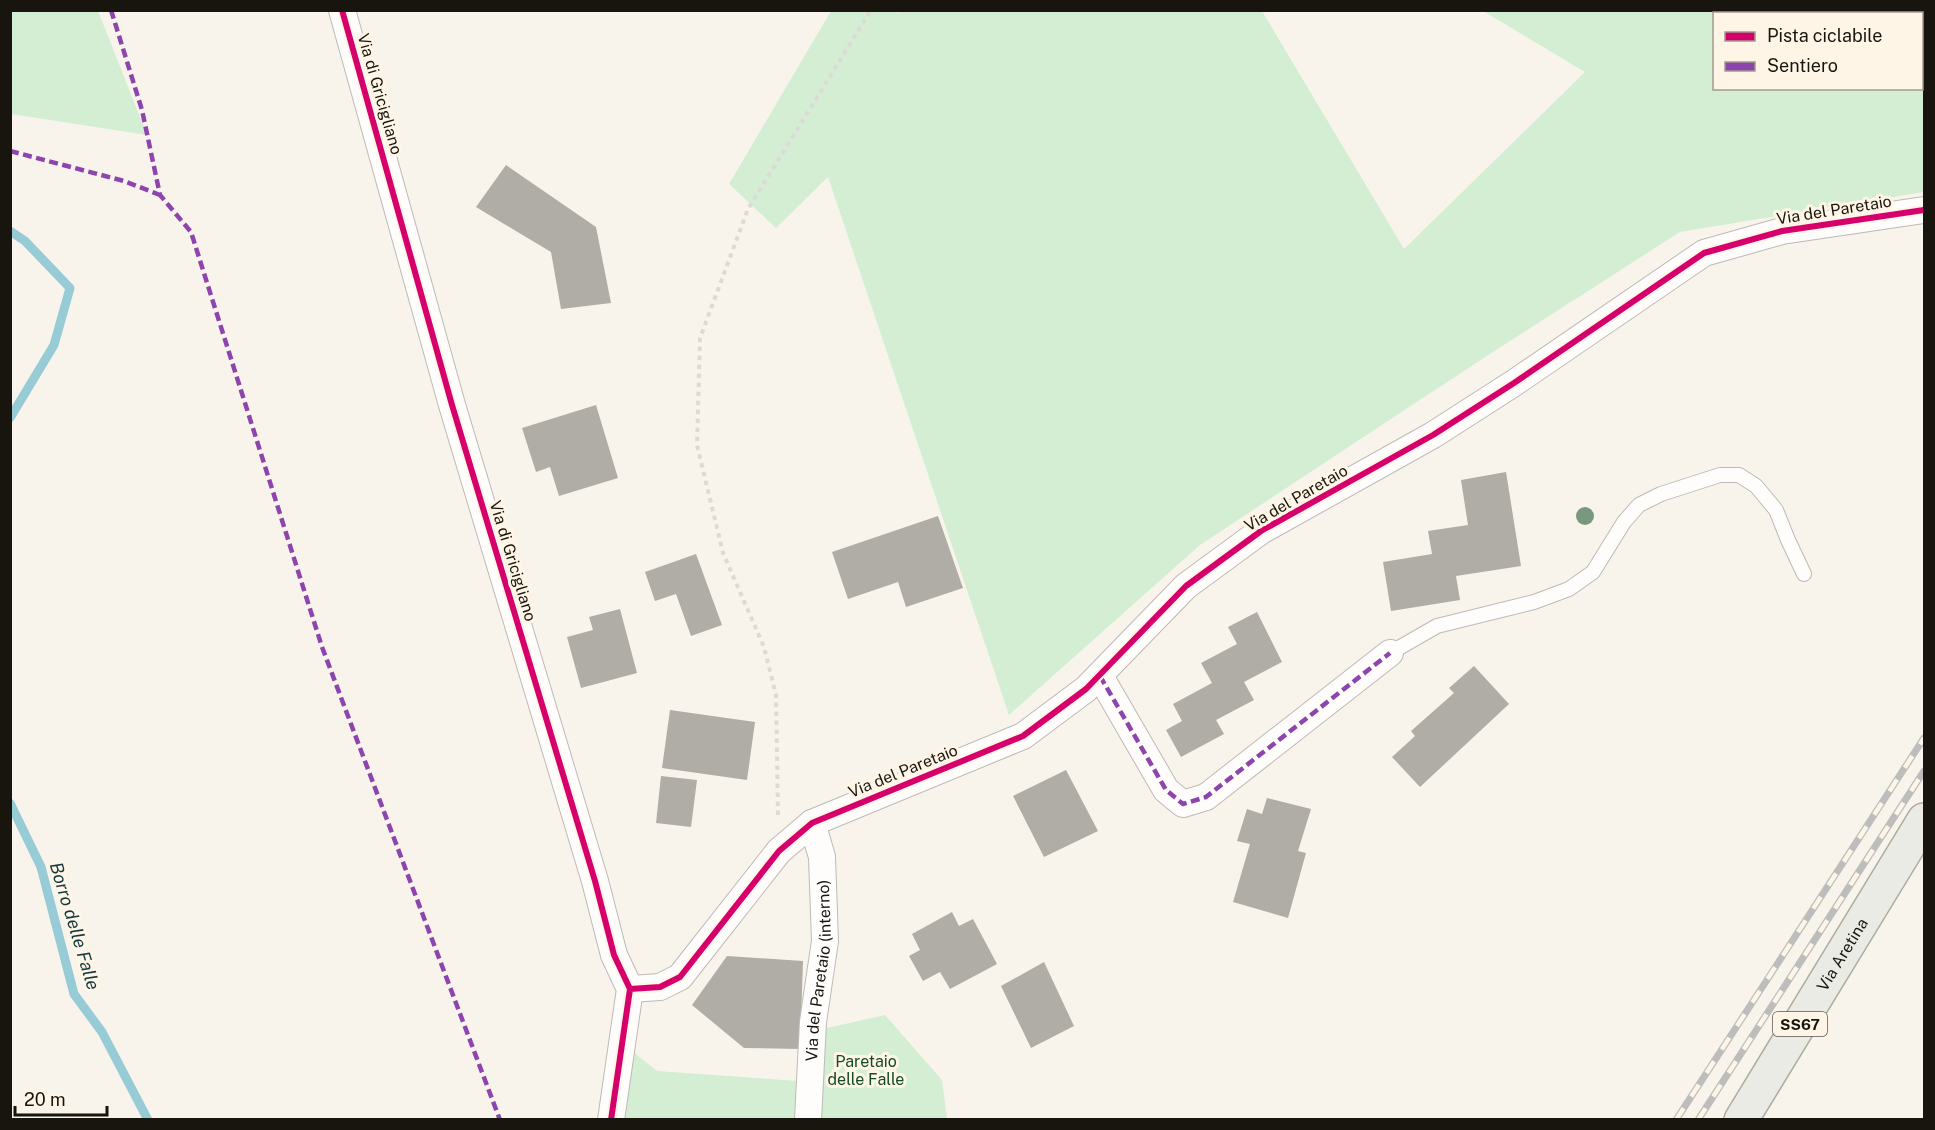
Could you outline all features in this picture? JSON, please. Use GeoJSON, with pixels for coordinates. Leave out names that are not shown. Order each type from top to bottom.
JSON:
{"type":"FeatureCollection","features":[{"type":"Feature","properties":{"kind":"main road","name":"Via Aretina"},"geometry":{"type":"LineString","coordinates":[[1741,1119],[1924,820]]}},
{"type":"Feature","properties":{"kind":"street","name":"Via di Gricigliano"},"geometry":{"type":"LineString","coordinates":[[342,10],[452,405],[592,869],[614,956],[630,989]]}},
{"type":"Feature","properties":{"kind":"street","name":"Via del Paretaio"},"geometry":{"type":"LineString","coordinates":[[630,989],[660,987],[680,977],[779,851],[812,823],[1023,736],[1086,689],[1186,586],[1260,531],[1433,435],[1704,254],[1782,231],[1924,210]]}},
{"type":"Feature","properties":{"kind":"street"},"geometry":{"type":"LineString","coordinates":[[1100,676],[1166,790],[1184,804],[1206,797],[1390,653]]}},
{"type":"Feature","properties":{"kind":"street","name":"Via del Paretaio (interno)"},"geometry":{"type":"LineString","coordinates":[[808,1119],[813,1022],[825,941],[822,857],[812,823]]}},
{"type":"Feature","properties":{"kind":"street"},"geometry":{"type":"LineString","coordinates":[[611,1119],[630,989]]}},
{"type":"Feature","properties":{"kind":"lane"},"geometry":{"type":"LineString","coordinates":[[1390,653],[1437,626],[1534,602],[1569,589],[1593,572],[1624,522],[1639,505],[1661,494],[1720,475],[1739,475],[1756,486],[1776,510],[1804,574]]}},
{"type":"Feature","properties":{"kind":"path"},"geometry":{"type":"LineString","coordinates":[[779,851],[776,695],[764,647],[723,553],[697,445],[700,338],[748,209],[871,10]]}},
{"type":"Feature","properties":{"kind":"green space"},"geometry":{"type":"Polygon","coordinates":[[[901,10],[1262,11],[1404,249],[1585,72],[1483,11],[1844,11],[1847,12],[1713,12],[1713,90],[1923,90],[1923,57],[1924,192],[1680,232],[1200,545],[1009,715],[828,177],[776,228],[729,184],[831,11],[893,11],[899,13],[901,10]]]}},
{"type":"Feature","properties":{"kind":"green space"},"geometry":{"type":"Polygon","coordinates":[[[10,11],[98,11],[147,135],[11,114],[10,11]]]}},
{"type":"Feature","properties":{"kind":"green space","name":"Paretaio delle Falle"},"geometry":{"type":"Polygon","coordinates":[[[885,1015],[942,1080],[947,1119],[611,1120],[622,1043],[657,1071],[798,1081],[827,1028],[885,1015]]]}},
{"type":"Feature","properties":{"kind":"building"},"geometry":{"type":"Polygon","coordinates":[[[506,165],[596,227],[611,303],[561,309],[551,252],[476,207],[506,165]]]}},
{"type":"Feature","properties":{"kind":"building"},"geometry":{"type":"Polygon","coordinates":[[[596,405],[618,478],[559,496],[550,467],[536,472],[522,428],[596,405]]]}},
{"type":"Feature","properties":{"kind":"building"},"geometry":{"type":"Polygon","coordinates":[[[1506,472],[1521,566],[1456,576],[1460,600],[1391,611],[1383,562],[1432,554],[1428,531],[1468,525],[1461,480],[1506,472]]]}},
{"type":"Feature","properties":{"kind":"building"},"geometry":{"type":"Polygon","coordinates":[[[938,516],[963,588],[906,607],[898,582],[848,599],[832,552],[938,516]]]}},
{"type":"Feature","properties":{"kind":"building"},"geometry":{"type":"Polygon","coordinates":[[[696,554],[722,625],[691,636],[676,594],[655,601],[645,572],[696,554]]]}},
{"type":"Feature","properties":{"kind":"building"},"geometry":{"type":"Polygon","coordinates":[[[620,609],[637,673],[581,688],[567,637],[593,630],[589,617],[620,609]]]}},
{"type":"Feature","properties":{"kind":"building"},"geometry":{"type":"Polygon","coordinates":[[[1257,612],[1282,662],[1244,682],[1254,700],[1216,720],[1224,734],[1181,757],[1166,730],[1182,721],[1173,704],[1212,683],[1201,663],[1237,644],[1228,627],[1257,612]]]}},
{"type":"Feature","properties":{"kind":"building"},"geometry":{"type":"Polygon","coordinates":[[[1474,666],[1509,704],[1420,787],[1392,757],[1415,736],[1411,731],[1454,693],[1449,688],[1474,666]]]}},
{"type":"Feature","properties":{"kind":"building"},"geometry":{"type":"Polygon","coordinates":[[[670,710],[755,722],[747,780],[662,768],[670,710]]]}},
{"type":"Feature","properties":{"kind":"building"},"geometry":{"type":"Polygon","coordinates":[[[1066,770],[1098,831],[1044,857],[1013,796],[1066,770]]]}},
{"type":"Feature","properties":{"kind":"building"},"geometry":{"type":"Polygon","coordinates":[[[661,776],[697,780],[691,827],[656,823],[661,776]]]}},
{"type":"Feature","properties":{"kind":"building"},"geometry":{"type":"Polygon","coordinates":[[[1267,798],[1311,809],[1298,851],[1306,853],[1288,918],[1233,902],[1250,844],[1237,841],[1247,809],[1262,814],[1267,798]]]}},
{"type":"Feature","properties":{"kind":"building"},"geometry":{"type":"Polygon","coordinates":[[[952,912],[959,926],[973,919],[997,964],[950,989],[940,972],[923,981],[909,956],[920,950],[912,934],[952,912]]]}},
{"type":"Feature","properties":{"kind":"building"},"geometry":{"type":"Polygon","coordinates":[[[727,956],[803,961],[800,1049],[744,1048],[692,1005],[727,956]]]}},
{"type":"Feature","properties":{"kind":"building"},"geometry":{"type":"Polygon","coordinates":[[[1044,962],[1074,1026],[1031,1048],[1001,986],[1044,962]]]}},
{"type":"Feature","properties":{"kind":"waterway","name":"Borro delle Falle"},"geometry":{"type":"LineString","coordinates":[[10,231],[25,241],[70,288],[54,345],[10,418]]}},
{"type":"Feature","properties":{"kind":"waterway","name":"Borro delle Falle"},"geometry":{"type":"LineString","coordinates":[[10,803],[41,867],[74,994],[102,1032],[148,1120]]}},
{"type":"Feature","properties":{"kind":"railway"},"geometry":{"type":"LineString","coordinates":[[1676,1120],[1924,738]]}},
{"type":"Feature","properties":{"kind":"railway"},"geometry":{"type":"LineString","coordinates":[[1698,1120],[1924,771]]}},
{"type":"Feature","properties":{"kind":"marked path"},"geometry":{"type":"LineString","coordinates":[[111,10],[142,110],[160,195],[191,232],[322,647],[500,1120]]}},
{"type":"Feature","properties":{"kind":"marked path"},"geometry":{"type":"LineString","coordinates":[[10,151],[124,181],[160,195]]}},
{"type":"Feature","properties":{"kind":"marked path"},"geometry":{"type":"LineString","coordinates":[[1100,676],[1166,790],[1183,804],[1206,797],[1390,653]]}},
{"type":"Feature","properties":{"kind":"cycle path"},"geometry":{"type":"LineString","coordinates":[[342,10],[452,405],[595,881],[614,955],[630,989],[611,1120]]}},
{"type":"Feature","properties":{"kind":"cycle path"},"geometry":{"type":"LineString","coordinates":[[630,989],[660,987],[680,977],[779,851],[812,823],[1023,736],[1086,689],[1186,586],[1261,531],[1433,435],[1514,383],[1704,253],[1782,231],[1924,210]]}}]}
